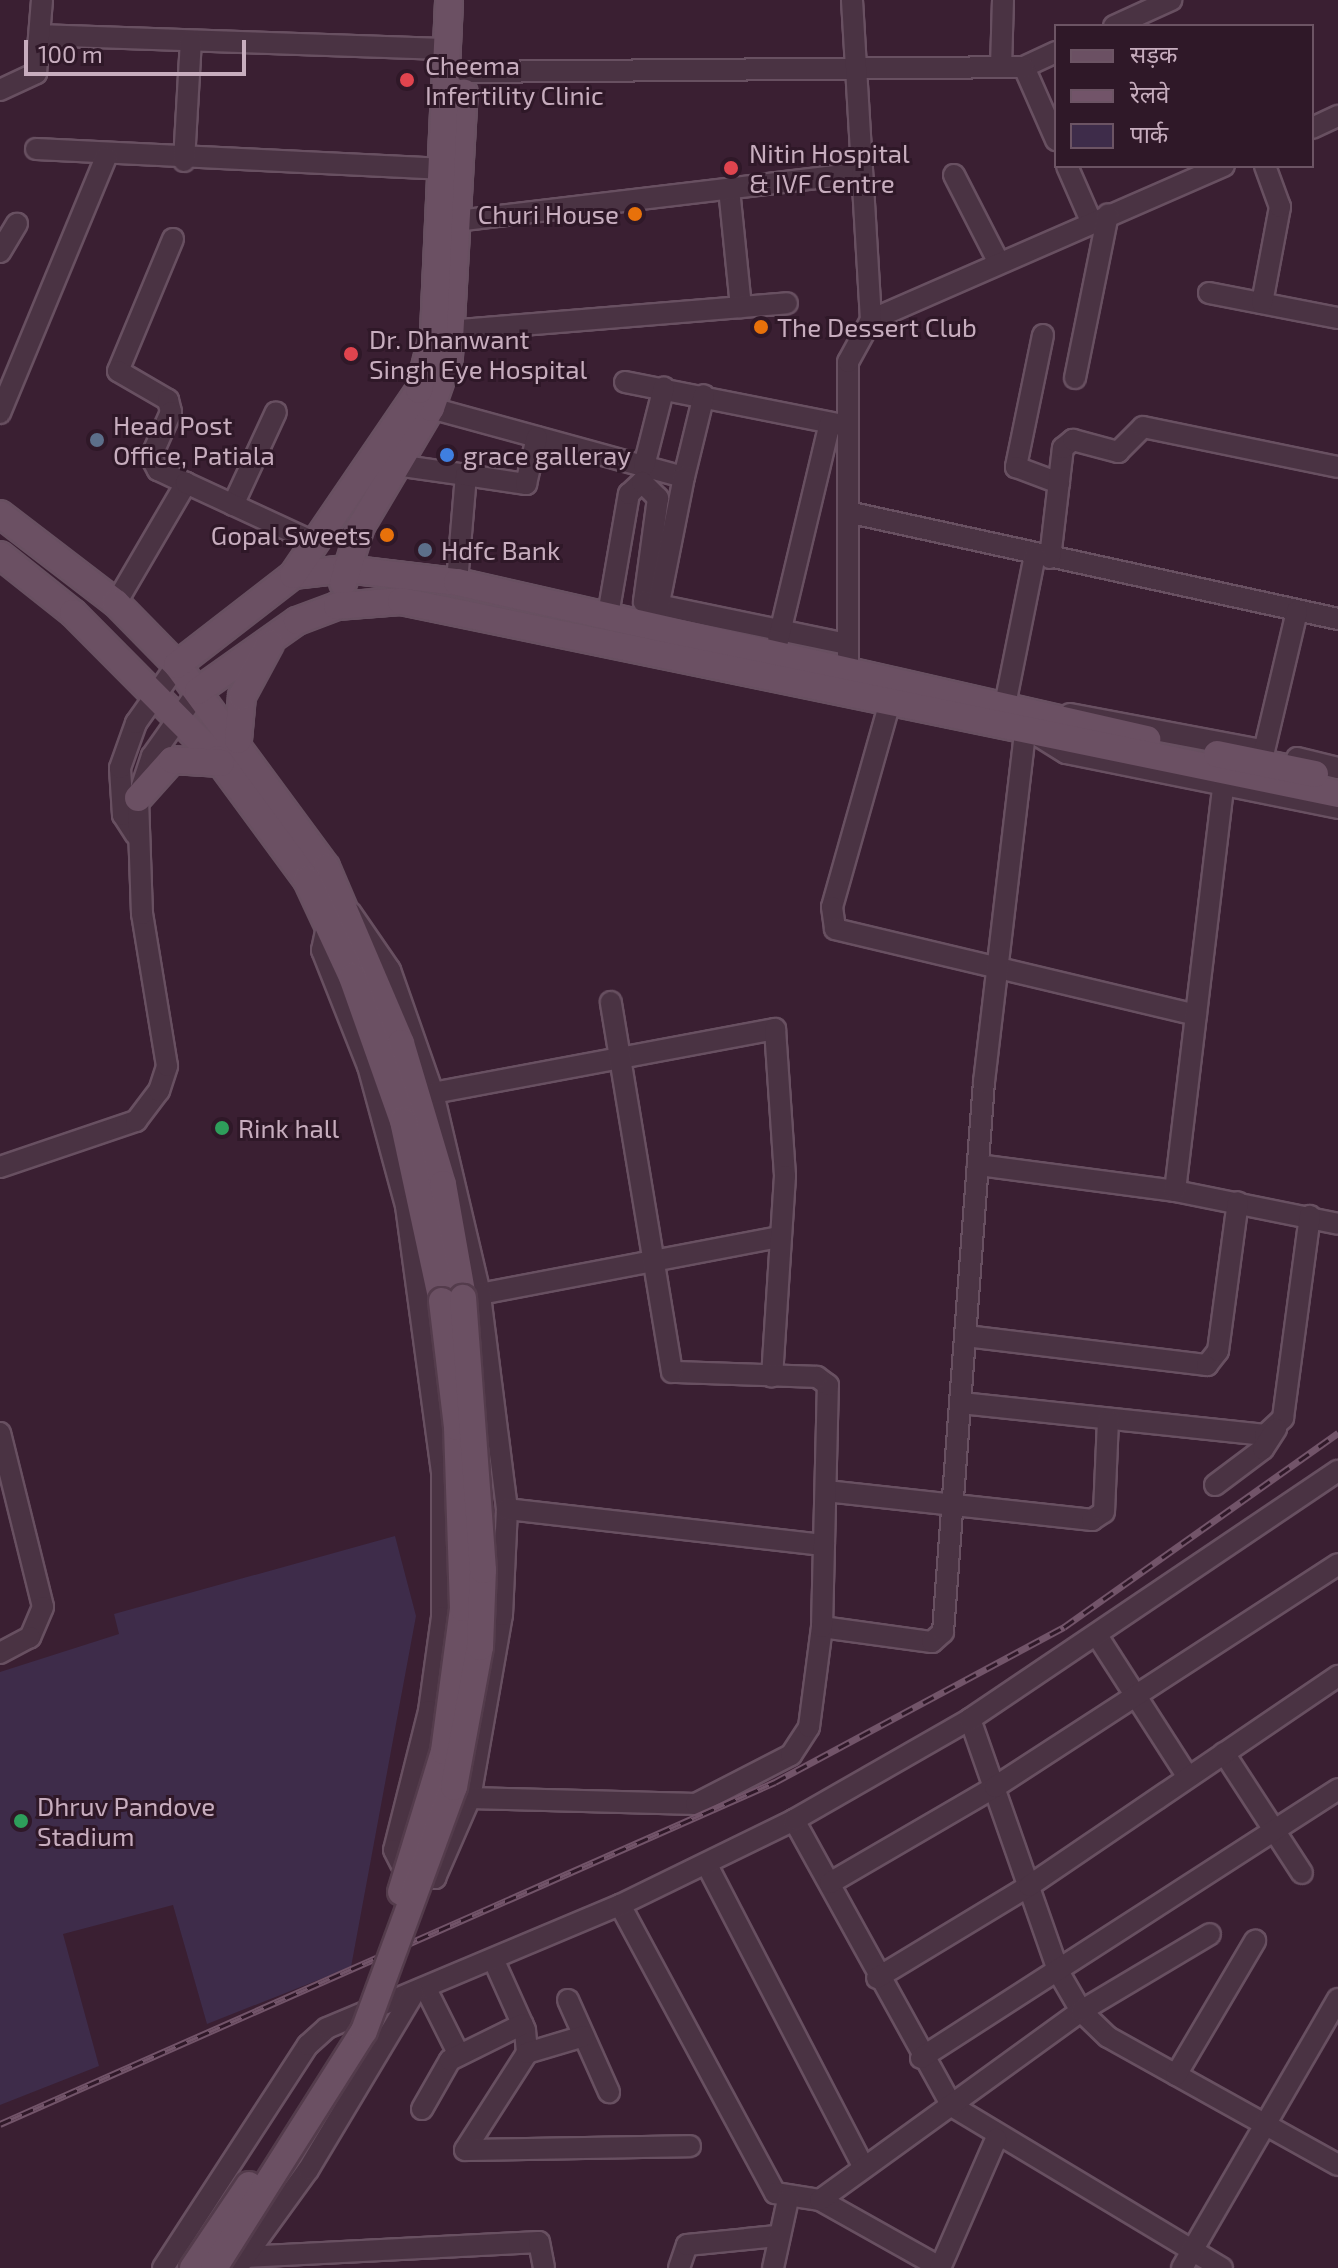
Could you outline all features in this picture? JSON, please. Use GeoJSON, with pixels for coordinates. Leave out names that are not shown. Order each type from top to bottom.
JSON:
{"type":"FeatureCollection","features":[{"type":"Feature","properties":{"kind":"main road"},"geometry":{"type":"LineString","coordinates":[[177,665],[293,575],[408,414],[445,331],[440,182],[448,49],[458,1]]}},
{"type":"Feature","properties":{"kind":"main road"},"geometry":{"type":"LineString","coordinates":[[337,606],[346,569],[396,465],[431,408],[445,331],[457,221],[466,72],[458,1]]}},
{"type":"Feature","properties":{"kind":"main road"},"geometry":{"type":"LineString","coordinates":[[0,514],[116,603],[177,665],[300,823],[443,1184],[461,1297],[483,1570],[480,1647],[454,1787],[364,2031],[214,2268]]}},
{"type":"Feature","properties":{"kind":"main road"},"geometry":{"type":"LineString","coordinates":[[0,555],[73,613],[221,763],[339,917]]}},
{"type":"Feature","properties":{"kind":"main road"},"geometry":{"type":"LineString","coordinates":[[293,575],[346,569],[457,582],[608,615],[656,616],[778,642],[847,668],[890,702],[1338,794]]}},
{"type":"Feature","properties":{"kind":"main road"},"geometry":{"type":"LineString","coordinates":[[198,691],[297,621],[337,606],[401,601],[847,668],[1338,779]]}},
{"type":"Feature","properties":{"kind":"main road"},"geometry":{"type":"LineString","coordinates":[[238,740],[249,675],[297,621]]}},
{"type":"Feature","properties":{"kind":"main road"},"geometry":{"type":"LineString","coordinates":[[138,798],[172,760],[221,763]]}},
{"type":"Feature","properties":{"kind":"main road"},"geometry":{"type":"LineString","coordinates":[[193,2268],[341,2039],[392,1918],[438,1775],[463,1608],[457,1427],[461,1297]]}},
{"type":"Feature","properties":{"kind":"street"},"geometry":{"type":"LineString","coordinates":[[0,90],[32,80],[42,0]]}},
{"type":"Feature","properties":{"kind":"street"},"geometry":{"type":"LineString","coordinates":[[778,642],[840,425],[848,362],[871,320],[859,173],[852,0]]}},
{"type":"Feature","properties":{"kind":"street"},"geometry":{"type":"LineString","coordinates":[[1001,67],[1003,0]]}},
{"type":"Feature","properties":{"kind":"street"},"geometry":{"type":"LineString","coordinates":[[1118,24],[1171,0]]}},
{"type":"Feature","properties":{"kind":"street"},"geometry":{"type":"LineString","coordinates":[[40,35],[448,49]]}},
{"type":"Feature","properties":{"kind":"street"},"geometry":{"type":"LineString","coordinates":[[184,161],[191,41]]}},
{"type":"Feature","properties":{"kind":"street"},"geometry":{"type":"LineString","coordinates":[[466,72],[1024,67],[1054,53]]}},
{"type":"Feature","properties":{"kind":"street"},"geometry":{"type":"LineString","coordinates":[[1024,67],[1054,135]]}},
{"type":"Feature","properties":{"kind":"street"},"geometry":{"type":"LineString","coordinates":[[1314,127],[1338,116]]}},
{"type":"Feature","properties":{"kind":"street"},"geometry":{"type":"LineString","coordinates":[[36,149],[440,182]]}},
{"type":"Feature","properties":{"kind":"street"},"geometry":{"type":"LineString","coordinates":[[0,413],[106,157]]}},
{"type":"Feature","properties":{"kind":"street"},"geometry":{"type":"LineString","coordinates":[[1068,168],[1100,218],[1075,378]]}},
{"type":"Feature","properties":{"kind":"street"},"geometry":{"type":"LineString","coordinates":[[871,320],[998,261],[1219,168]]}},
{"type":"Feature","properties":{"kind":"street"},"geometry":{"type":"LineString","coordinates":[[1262,303],[1280,207],[1266,168]]}},
{"type":"Feature","properties":{"kind":"street"},"geometry":{"type":"LineString","coordinates":[[457,221],[859,173]]}},
{"type":"Feature","properties":{"kind":"street"},"geometry":{"type":"LineString","coordinates":[[954,175],[998,261]]}},
{"type":"Feature","properties":{"kind":"street"},"geometry":{"type":"LineString","coordinates":[[729,189],[741,307]]}},
{"type":"Feature","properties":{"kind":"street"},"geometry":{"type":"LineString","coordinates":[[0,252],[17,224]]}},
{"type":"Feature","properties":{"kind":"street"},"geometry":{"type":"LineString","coordinates":[[173,239],[118,371],[168,400],[171,412],[151,457],[158,470],[316,543]]}},
{"type":"Feature","properties":{"kind":"street"},"geometry":{"type":"LineString","coordinates":[[1209,293],[1338,318]]}},
{"type":"Feature","properties":{"kind":"street"},"geometry":{"type":"LineString","coordinates":[[445,331],[787,303]]}},
{"type":"Feature","properties":{"kind":"street"},"geometry":{"type":"LineString","coordinates":[[1043,335],[1016,467],[1059,483]]}},
{"type":"Feature","properties":{"kind":"street"},"geometry":{"type":"LineString","coordinates":[[625,382],[704,395],[840,425]]}},
{"type":"Feature","properties":{"kind":"street"},"geometry":{"type":"LineString","coordinates":[[644,466],[664,387]]}},
{"type":"Feature","properties":{"kind":"street"},"geometry":{"type":"LineString","coordinates":[[656,616],[704,395]]}},
{"type":"Feature","properties":{"kind":"street"},"geometry":{"type":"LineString","coordinates":[[431,408],[684,477]]}},
{"type":"Feature","properties":{"kind":"street"},"geometry":{"type":"LineString","coordinates":[[233,505],[276,412]]}},
{"type":"Feature","properties":{"kind":"street"},"geometry":{"type":"LineString","coordinates":[[840,425],[852,513],[847,668]]}},
{"type":"Feature","properties":{"kind":"street"},"geometry":{"type":"LineString","coordinates":[[1005,705],[1066,443],[1118,452],[1143,427],[1338,467]]}},
{"type":"Feature","properties":{"kind":"street"},"geometry":{"type":"LineString","coordinates":[[396,465],[526,484],[537,437]]}},
{"type":"Feature","properties":{"kind":"street"},"geometry":{"type":"LineString","coordinates":[[457,582],[466,475]]}},
{"type":"Feature","properties":{"kind":"street"},"geometry":{"type":"LineString","coordinates":[[608,615],[629,494],[642,482],[658,498],[641,596],[656,616]]}},
{"type":"Feature","properties":{"kind":"street"},"geometry":{"type":"LineString","coordinates":[[116,603],[186,483]]}},
{"type":"Feature","properties":{"kind":"street"},"geometry":{"type":"LineString","coordinates":[[852,513],[1338,619]]}},
{"type":"Feature","properties":{"kind":"street"},"geometry":{"type":"LineString","coordinates":[[1264,751],[1297,611]]}},
{"type":"Feature","properties":{"kind":"street"},"geometry":{"type":"LineString","coordinates":[[136,835],[118,794],[120,768],[155,695],[177,665]]}},
{"type":"Feature","properties":{"kind":"street"},"geometry":{"type":"LineString","coordinates":[[0,1167],[136,1121],[159,1091],[166,1044],[136,835],[138,798],[152,756],[198,691]]}},
{"type":"Feature","properties":{"kind":"street"},"geometry":{"type":"LineString","coordinates":[[890,702],[830,919],[846,936],[999,966],[1196,1015]]}},
{"type":"Feature","properties":{"kind":"street"},"geometry":{"type":"LineString","coordinates":[[1059,717],[1100,714],[1338,768]]}},
{"type":"Feature","properties":{"kind":"street"},"geometry":{"type":"LineString","coordinates":[[822,1627],[939,1639],[961,1403],[978,1165],[999,966],[1030,733],[1066,753],[1338,808]]}},
{"type":"Feature","properties":{"kind":"street"},"geometry":{"type":"LineString","coordinates":[[1175,1191],[1223,786]]}},
{"type":"Feature","properties":{"kind":"street"},"geometry":{"type":"LineString","coordinates":[[339,917],[390,970],[433,1093],[461,1297],[507,1509],[502,1615],[470,1798],[435,1878],[403,1868],[394,1850],[429,1711],[442,1617],[440,1456],[406,1206],[368,1066],[322,950],[339,917]]}},
{"type":"Feature","properties":{"kind":"street"},"geometry":{"type":"LineString","coordinates":[[470,1798],[657,1807],[708,1798],[806,1742],[822,1627],[828,1385],[817,1377],[672,1372],[657,1257],[611,1002]]}},
{"type":"Feature","properties":{"kind":"street"},"geometry":{"type":"LineString","coordinates":[[433,1093],[775,1029],[785,1158],[772,1377]]}},
{"type":"Feature","properties":{"kind":"street"},"geometry":{"type":"LineString","coordinates":[[978,1165],[1175,1191],[1338,1224]]}},
{"type":"Feature","properties":{"kind":"street"},"geometry":{"type":"LineString","coordinates":[[966,1336],[1207,1365],[1218,1351],[1238,1202]]}},
{"type":"Feature","properties":{"kind":"street"},"geometry":{"type":"LineString","coordinates":[[1215,1485],[1263,1449],[1278,1426],[1310,1216]]}},
{"type":"Feature","properties":{"kind":"street"},"geometry":{"type":"LineString","coordinates":[[461,1297],[657,1257],[780,1237]]}},
{"type":"Feature","properties":{"kind":"street"},"geometry":{"type":"LineString","coordinates":[[961,1403],[1254,1437],[1278,1426]]}},
{"type":"Feature","properties":{"kind":"street"},"geometry":{"type":"LineString","coordinates":[[826,1491],[1099,1518],[1108,1420]]}},
{"type":"Feature","properties":{"kind":"street"},"geometry":{"type":"LineString","coordinates":[[0,1433],[43,1607],[30,1637],[0,1653]]}},
{"type":"Feature","properties":{"kind":"street"},"geometry":{"type":"LineString","coordinates":[[163,2268],[308,2045],[327,2028],[494,1961],[620,1905],[794,1820],[970,1719],[1098,1637],[1338,1471]]}},
{"type":"Feature","properties":{"kind":"street"},"geometry":{"type":"LineString","coordinates":[[507,1509],[824,1545]]}},
{"type":"Feature","properties":{"kind":"street"},"geometry":{"type":"LineString","coordinates":[[830,1883],[995,1787],[1136,1699],[1338,1564]]}},
{"type":"Feature","properties":{"kind":"street"},"geometry":{"type":"LineString","coordinates":[[1098,1637],[1188,1777]]}},
{"type":"Feature","properties":{"kind":"street"},"geometry":{"type":"LineString","coordinates":[[877,1978],[1029,1886],[1338,1676]]}},
{"type":"Feature","properties":{"kind":"street"},"geometry":{"type":"LineString","coordinates":[[429,1711],[439,1731],[457,1740],[485,1718]]}},
{"type":"Feature","properties":{"kind":"street"},"geometry":{"type":"LineString","coordinates":[[970,1719],[1059,1973],[1081,2011],[1108,2037],[1338,2165]]}},
{"type":"Feature","properties":{"kind":"street"},"geometry":{"type":"LineString","coordinates":[[1224,1753],[1302,1873]]}},
{"type":"Feature","properties":{"kind":"street"},"geometry":{"type":"LineString","coordinates":[[921,2058],[1059,1973],[1338,1789]]}},
{"type":"Feature","properties":{"kind":"street"},"geometry":{"type":"LineString","coordinates":[[794,1820],[921,2058],[952,2106],[996,2139],[1187,2260],[1222,2268]]}},
{"type":"Feature","properties":{"kind":"street"},"geometry":{"type":"LineString","coordinates":[[707,1865],[864,2168]]}},
{"type":"Feature","properties":{"kind":"street"},"geometry":{"type":"LineString","coordinates":[[620,1905],[765,2179],[788,2199],[820,2200],[941,2268],[996,2139]]}},
{"type":"Feature","properties":{"kind":"street"},"geometry":{"type":"LineString","coordinates":[[820,2200],[1081,2011],[1210,1934]]}},
{"type":"Feature","properties":{"kind":"street"},"geometry":{"type":"LineString","coordinates":[[1176,2075],[1255,1941]]}},
{"type":"Feature","properties":{"kind":"street"},"geometry":{"type":"LineString","coordinates":[[494,1961],[523,2024],[527,2053]]}},
{"type":"Feature","properties":{"kind":"street"},"geometry":{"type":"LineString","coordinates":[[420,1991],[459,2055]]}},
{"type":"Feature","properties":{"kind":"street"},"geometry":{"type":"LineString","coordinates":[[241,2263],[308,2170],[420,1991]]}},
{"type":"Feature","properties":{"kind":"street"},"geometry":{"type":"LineString","coordinates":[[1187,2260],[1338,1999]]}},
{"type":"Feature","properties":{"kind":"street"},"geometry":{"type":"LineString","coordinates":[[568,2000],[609,2092]]}},
{"type":"Feature","properties":{"kind":"street"},"geometry":{"type":"LineString","coordinates":[[422,2109],[439,2073],[459,2055],[523,2024]]}},
{"type":"Feature","properties":{"kind":"street"},"geometry":{"type":"LineString","coordinates":[[584,2036],[527,2053],[467,2143],[471,2155],[690,2146]]}},
{"type":"Feature","properties":{"kind":"street"},"geometry":{"type":"LineString","coordinates":[[773,2268],[777,2236],[788,2199]]}},
{"type":"Feature","properties":{"kind":"street"},"geometry":{"type":"LineString","coordinates":[[679,2268],[687,2245],[777,2236]]}},
{"type":"Feature","properties":{"kind":"street"},"geometry":{"type":"LineString","coordinates":[[241,2263],[363,2262],[539,2242],[544,2268]]}},
{"type":"Feature","properties":{"kind":"green space"},"geometry":{"type":"Polygon","coordinates":[[[395,1536],[416,1616],[351,1967],[207,2024],[173,1905],[63,1934],[99,2066],[0,2105],[0,1672],[119,1634],[114,1614],[395,1536]]]}},
{"type":"Feature","properties":{"kind":"railway"},"geometry":{"type":"LineString","coordinates":[[0,2124],[775,1782],[1064,1627],[1338,1433]]}},
{"type":"Feature","properties":{"kind":"place","name":"Cheema Infertility Clinic"},"geometry":{"type":"Point","coordinates":[407,80]}},
{"type":"Feature","properties":{"kind":"place","name":"Nitin Hospital & IVF Centre"},"geometry":{"type":"Point","coordinates":[731,168]}},
{"type":"Feature","properties":{"kind":"place","name":"Churi House"},"geometry":{"type":"Point","coordinates":[635,214]}},
{"type":"Feature","properties":{"kind":"place","name":"The Dessert Club"},"geometry":{"type":"Point","coordinates":[761,327]}},
{"type":"Feature","properties":{"kind":"place","name":"Dr. Dhanwant Singh Eye Hospital"},"geometry":{"type":"Point","coordinates":[351,354]}},
{"type":"Feature","properties":{"kind":"place","name":"Head Post Office, Patiala"},"geometry":{"type":"Point","coordinates":[97,440]}},
{"type":"Feature","properties":{"kind":"place","name":"grace galleray"},"geometry":{"type":"Point","coordinates":[447,455]}},
{"type":"Feature","properties":{"kind":"place","name":"Gopal Sweets"},"geometry":{"type":"Point","coordinates":[387,535]}},
{"type":"Feature","properties":{"kind":"place","name":"Hdfc Bank"},"geometry":{"type":"Point","coordinates":[425,550]}},
{"type":"Feature","properties":{"kind":"place","name":"Rink hall"},"geometry":{"type":"Point","coordinates":[222,1128]}},
{"type":"Feature","properties":{"kind":"place","name":"Dhruv Pandove Stadium"},"geometry":{"type":"Point","coordinates":[21,1821]}}]}
